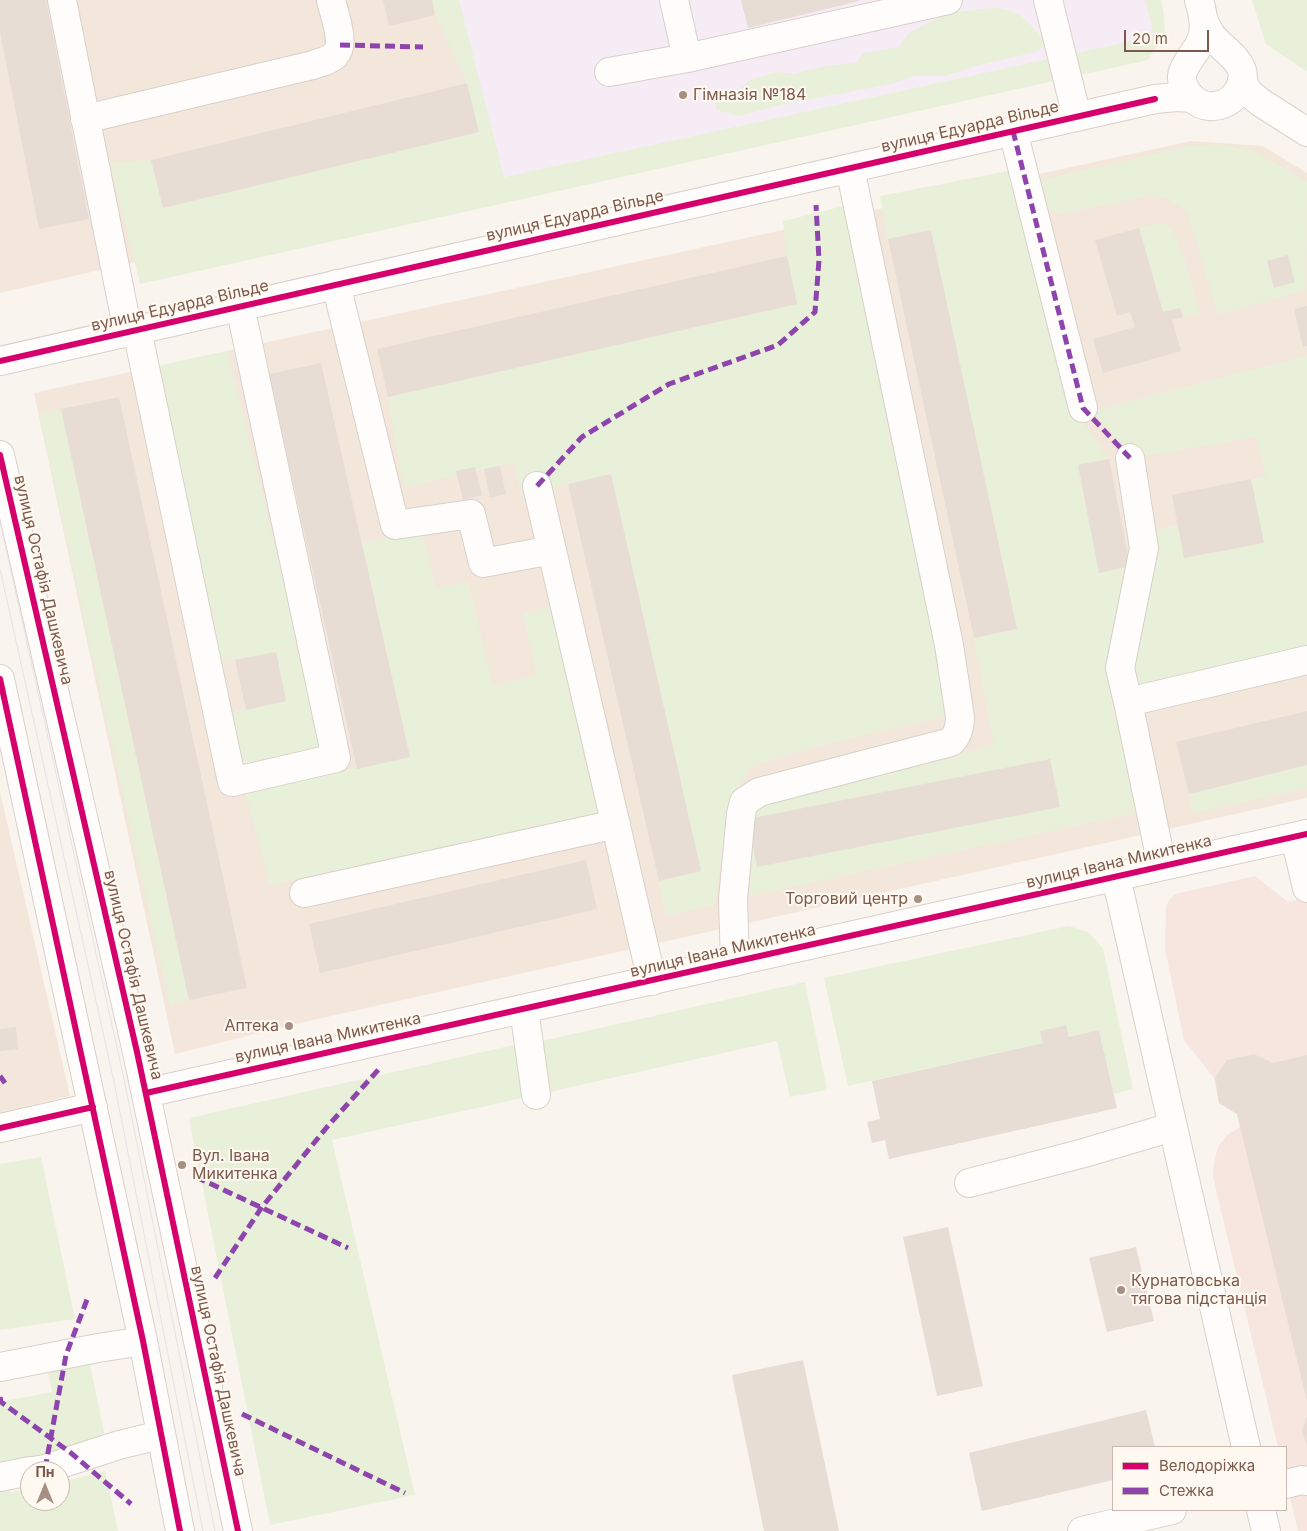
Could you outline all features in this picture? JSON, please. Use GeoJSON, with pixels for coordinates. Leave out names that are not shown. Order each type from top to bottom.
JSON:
{"type":"FeatureCollection","features":[{"type":"Feature","properties":{"kind":"street"},"geometry":{"type":"LineString","coordinates":[[62,0],[86,119],[232,782],[336,758],[240,306]]}},
{"type":"Feature","properties":{"kind":"street"},"geometry":{"type":"LineString","coordinates":[[86,119],[329,60],[337,53],[340,45],[331,0]]}},
{"type":"Feature","properties":{"kind":"street"},"geometry":{"type":"LineString","coordinates":[[674,0],[687,58]]}},
{"type":"Feature","properties":{"kind":"street"},"geometry":{"type":"LineString","coordinates":[[609,72],[687,58],[948,0]]}},
{"type":"Feature","properties":{"kind":"street"},"geometry":{"type":"LineString","coordinates":[[1048,0],[1077,117]]}},
{"type":"Feature","properties":{"kind":"street"},"geometry":{"type":"LineString","coordinates":[[1201,9],[1210,34],[1223,49]]}},
{"type":"Feature","properties":{"kind":"street"},"geometry":{"type":"LineString","coordinates":[[1195,51],[1214,47],[1231,53],[1238,60],[1242,70],[1238,89],[1225,104],[1215,107],[1205,106],[1187,87],[1184,67],[1203,35],[1201,9]]}},
{"type":"Feature","properties":{"kind":"street","name":"вулиця Едуарда Вільде"},"geometry":{"type":"LineString","coordinates":[[0,361],[1155,99],[1172,89],[1187,87]]}},
{"type":"Feature","properties":{"kind":"street"},"geometry":{"type":"LineString","coordinates":[[1238,89],[1248,92],[1260,102],[1307,132]]}},
{"type":"Feature","properties":{"kind":"street"},"geometry":{"type":"LineString","coordinates":[[1013,131],[1083,408]]}},
{"type":"Feature","properties":{"kind":"street"},"geometry":{"type":"LineString","coordinates":[[735,962],[734,899],[741,814],[744,802],[759,792],[951,742],[960,728],[949,645],[850,168]]}},
{"type":"Feature","properties":{"kind":"street"},"geometry":{"type":"LineString","coordinates":[[336,284],[395,525],[471,514],[483,563],[552,550]]}},
{"type":"Feature","properties":{"kind":"street","name":"вулиця Остафія Дашкевича"},"geometry":{"type":"LineString","coordinates":[[0,455],[146,1093],[238,1531]]}},
{"type":"Feature","properties":{"kind":"street"},"geometry":{"type":"LineString","coordinates":[[1130,458],[1144,548],[1120,668],[1162,866]]}},
{"type":"Feature","properties":{"kind":"street"},"geometry":{"type":"LineString","coordinates":[[537,486],[652,981]]}},
{"type":"Feature","properties":{"kind":"street"},"geometry":{"type":"LineString","coordinates":[[1128,702],[1307,660]]}},
{"type":"Feature","properties":{"kind":"street"},"geometry":{"type":"LineString","coordinates":[[0,679],[143,1341],[180,1531]]}},
{"type":"Feature","properties":{"kind":"street"},"geometry":{"type":"LineString","coordinates":[[304,893],[616,824]]}},
{"type":"Feature","properties":{"kind":"street"},"geometry":{"type":"LineString","coordinates":[[1301,836],[1307,888]]}},
{"type":"Feature","properties":{"kind":"street","name":"вулиця Івана Микитенка"},"geometry":{"type":"LineString","coordinates":[[146,1093],[1301,836]]}},
{"type":"Feature","properties":{"kind":"street"},"geometry":{"type":"LineString","coordinates":[[1116,877],[1246,1446]]}},
{"type":"Feature","properties":{"kind":"street"},"geometry":{"type":"LineString","coordinates":[[524,1009],[536,1095]]}},
{"type":"Feature","properties":{"kind":"street"},"geometry":{"type":"LineString","coordinates":[[0,1128],[93,1107]]}},
{"type":"Feature","properties":{"kind":"street"},"geometry":{"type":"LineString","coordinates":[[969,1182],[1084,1153],[1172,1126]]}},
{"type":"Feature","properties":{"kind":"street"},"geometry":{"type":"LineString","coordinates":[[0,1367],[143,1341]]}},
{"type":"Feature","properties":{"kind":"street"},"geometry":{"type":"LineString","coordinates":[[70,1461],[119,1445],[160,1435]]}},
{"type":"Feature","properties":{"kind":"street"},"geometry":{"type":"LineString","coordinates":[[0,1477],[20,1473]]}},
{"type":"Feature","properties":{"kind":"street"},"geometry":{"type":"LineString","coordinates":[[1287,1484],[1302,1480],[1307,1481]]}},
{"type":"Feature","properties":{"kind":"street"},"geometry":{"type":"LineString","coordinates":[[1082,1531],[1168,1511]]}},
{"type":"Feature","properties":{"kind":"street"},"geometry":{"type":"LineString","coordinates":[[1261,1511],[1266,1531]]}},
{"type":"Feature","properties":{"kind":"shaded area"},"geometry":{"type":"Polygon","coordinates":[[[0,0],[459,0],[504,177],[0,293],[0,0]]]}},
{"type":"Feature","properties":{"kind":"shaded area","name":"Гімназія №184"},"geometry":{"type":"Polygon","coordinates":[[[459,0],[1145,0],[1154,36],[504,177],[459,0]]]}},
{"type":"Feature","properties":{"kind":"shaded area"},"geometry":{"type":"Polygon","coordinates":[[[1191,141],[1263,146],[1307,173],[1307,798],[291,1025],[175,1054],[34,393],[1191,141]]]}},
{"type":"Feature","properties":{"kind":"shaded area"},"geometry":{"type":"Polygon","coordinates":[[[0,792],[70,1096],[0,1112],[0,792]]]}},
{"type":"Feature","properties":{"kind":"shaded area"},"geometry":{"type":"Polygon","coordinates":[[[1255,876],[1288,902],[1307,897],[1307,1531],[1298,1531],[1287,1485],[1287,1446],[1278,1446],[1213,1177],[1218,1147],[1226,1136],[1240,1127],[1237,1114],[1219,1103],[1214,1078],[1184,1040],[1165,949],[1166,906],[1175,894],[1255,876]]]}},
{"type":"Feature","properties":{"kind":"green space"},"geometry":{"type":"Polygon","coordinates":[[[432,0],[459,0],[504,177],[1154,36],[1145,0],[1161,0],[1165,34],[1148,60],[140,284],[110,163],[151,160],[163,208],[478,132],[467,83],[435,15],[432,0]]]}},
{"type":"Feature","properties":{"kind":"green space"},"geometry":{"type":"Polygon","coordinates":[[[1252,0],[1307,0],[1307,72],[1266,44],[1252,0]]]}},
{"type":"Feature","properties":{"kind":"green space"},"geometry":{"type":"Polygon","coordinates":[[[991,8],[1017,14],[1029,23],[1046,44],[1036,52],[979,65],[946,76],[914,76],[891,84],[784,104],[739,116],[716,110],[715,95],[741,88],[752,79],[777,72],[794,74],[825,66],[856,63],[864,53],[899,47],[909,33],[938,18],[957,12],[991,8]]]}},
{"type":"Feature","properties":{"kind":"green space"},"geometry":{"type":"Polygon","coordinates":[[[1222,145],[1252,150],[1307,182],[1306,290],[1218,314],[1187,211],[1167,198],[1148,196],[1059,214],[1045,208],[1038,181],[1190,146],[1222,145]]]}},
{"type":"Feature","properties":{"kind":"green space"},"geometry":{"type":"Polygon","coordinates":[[[1013,170],[1075,410],[1109,459],[1078,465],[1099,572],[1130,566],[1140,812],[744,897],[748,819],[771,797],[994,746],[974,638],[1017,628],[931,230],[888,239],[880,196],[1013,170]],[[1050,759],[748,819],[1060,807],[1050,759]]]}},
{"type":"Feature","properties":{"kind":"green space"},"geometry":{"type":"Polygon","coordinates":[[[843,206],[952,708],[944,716],[807,749],[750,766],[735,797],[720,868],[715,904],[666,916],[659,881],[701,871],[611,474],[568,484],[523,498],[513,463],[404,487],[388,397],[797,304],[787,256],[783,221],[843,206]]]}},
{"type":"Feature","properties":{"kind":"green space"},"geometry":{"type":"Polygon","coordinates":[[[1162,222],[1173,230],[1184,257],[1200,314],[1183,317],[1180,308],[1163,312],[1139,228],[1162,222]]]}},
{"type":"Feature","properties":{"kind":"green space"},"geometry":{"type":"Polygon","coordinates":[[[227,351],[324,747],[243,763],[232,712],[286,701],[276,652],[219,662],[152,367],[227,351]]]}},
{"type":"Feature","properties":{"kind":"green space"},"geometry":{"type":"Polygon","coordinates":[[[1307,356],[1307,650],[1139,692],[1132,665],[1144,574],[1158,529],[1178,525],[1185,558],[1263,543],[1251,479],[1266,477],[1256,437],[1130,458],[1093,411],[1307,356]]]}},
{"type":"Feature","properties":{"kind":"green space"},"geometry":{"type":"Polygon","coordinates":[[[61,409],[189,1000],[170,1005],[39,415],[61,409]]]}},
{"type":"Feature","properties":{"kind":"green space"},"geometry":{"type":"Polygon","coordinates":[[[422,531],[436,588],[468,582],[493,686],[537,676],[523,613],[558,606],[603,812],[270,885],[245,790],[410,757],[362,543],[422,531]]]}},
{"type":"Feature","properties":{"kind":"green space"},"geometry":{"type":"Polygon","coordinates":[[[1307,765],[1307,788],[1192,813],[1189,794],[1307,765]]]}},
{"type":"Feature","properties":{"kind":"green space"},"geometry":{"type":"Polygon","coordinates":[[[1069,926],[1088,932],[1103,948],[1133,1089],[1114,1094],[1099,1030],[1069,1037],[1066,1025],[1041,1031],[1043,1043],[848,1086],[824,978],[1069,926]]]}},
{"type":"Feature","properties":{"kind":"green space"},"geometry":{"type":"Polygon","coordinates":[[[805,982],[827,1090],[790,1097],[777,1041],[545,1093],[537,1042],[805,982]]]}},
{"type":"Feature","properties":{"kind":"green space"},"geometry":{"type":"Polygon","coordinates":[[[518,1044],[527,1097],[332,1140],[415,1495],[270,1525],[189,1118],[518,1044]]]}},
{"type":"Feature","properties":{"kind":"green space"},"geometry":{"type":"Polygon","coordinates":[[[41,1157],[75,1319],[0,1330],[0,1164],[41,1157]]]}},
{"type":"Feature","properties":{"kind":"green space"},"geometry":{"type":"Polygon","coordinates":[[[90,1365],[106,1441],[0,1465],[0,1402],[52,1392],[48,1372],[90,1365]]]}},
{"type":"Feature","properties":{"kind":"green space"},"geometry":{"type":"Polygon","coordinates":[[[105,1471],[118,1531],[0,1531],[0,1484],[9,1482],[9,1492],[20,1490],[20,1511],[70,1511],[70,1480],[105,1471]]]}},
{"type":"Feature","properties":{"kind":"building"},"geometry":{"type":"Polygon","coordinates":[[[0,0],[46,0],[89,219],[39,229],[0,32],[0,0]]]}},
{"type":"Feature","properties":{"kind":"building"},"geometry":{"type":"Polygon","coordinates":[[[383,0],[432,0],[435,15],[389,26],[383,0]]]}},
{"type":"Feature","properties":{"kind":"building"},"geometry":{"type":"Polygon","coordinates":[[[741,0],[858,0],[859,1],[748,28],[741,0]]]}},
{"type":"Feature","properties":{"kind":"building"},"geometry":{"type":"Polygon","coordinates":[[[467,83],[479,132],[163,208],[151,160],[467,83]]]}},
{"type":"Feature","properties":{"kind":"building"},"geometry":{"type":"Polygon","coordinates":[[[1139,228],[1163,312],[1180,308],[1183,317],[1172,320],[1181,351],[1103,373],[1093,339],[1135,327],[1130,312],[1117,316],[1095,240],[1139,228]]]}},
{"type":"Feature","properties":{"kind":"building"},"geometry":{"type":"Polygon","coordinates":[[[931,230],[1017,629],[974,638],[888,239],[931,230]]]}},
{"type":"Feature","properties":{"kind":"building"},"geometry":{"type":"Polygon","coordinates":[[[1288,255],[1295,282],[1274,288],[1267,261],[1288,255]]]}},
{"type":"Feature","properties":{"kind":"building"},"geometry":{"type":"Polygon","coordinates":[[[787,256],[797,304],[388,397],[377,349],[787,256]]]}},
{"type":"Feature","properties":{"kind":"building"},"geometry":{"type":"Polygon","coordinates":[[[1307,306],[1307,346],[1303,347],[1294,309],[1307,306]]]}},
{"type":"Feature","properties":{"kind":"building"},"geometry":{"type":"Polygon","coordinates":[[[321,363],[410,757],[357,769],[269,374],[321,363]]]}},
{"type":"Feature","properties":{"kind":"building"},"geometry":{"type":"Polygon","coordinates":[[[119,397],[247,988],[189,1000],[61,409],[119,397]]]}},
{"type":"Feature","properties":{"kind":"building"},"geometry":{"type":"Polygon","coordinates":[[[1109,459],[1130,566],[1099,573],[1078,465],[1109,459]]]}},
{"type":"Feature","properties":{"kind":"building"},"geometry":{"type":"Polygon","coordinates":[[[500,466],[506,494],[490,498],[484,469],[500,466]]]}},
{"type":"Feature","properties":{"kind":"building"},"geometry":{"type":"Polygon","coordinates":[[[475,467],[482,495],[463,500],[456,471],[475,467]]]}},
{"type":"Feature","properties":{"kind":"building"},"geometry":{"type":"Polygon","coordinates":[[[611,474],[701,871],[659,881],[568,484],[611,474]]]}},
{"type":"Feature","properties":{"kind":"building"},"geometry":{"type":"Polygon","coordinates":[[[1251,479],[1264,543],[1184,558],[1172,495],[1251,479]]]}},
{"type":"Feature","properties":{"kind":"building"},"geometry":{"type":"Polygon","coordinates":[[[276,652],[286,701],[246,710],[235,660],[276,652]]]}},
{"type":"Feature","properties":{"kind":"building"},"geometry":{"type":"Polygon","coordinates":[[[1307,711],[1307,765],[1189,794],[1176,742],[1307,711]]]}},
{"type":"Feature","properties":{"kind":"building"},"geometry":{"type":"Polygon","coordinates":[[[1050,759],[1060,807],[757,867],[748,819],[1050,759]]]}},
{"type":"Feature","properties":{"kind":"building"},"geometry":{"type":"Polygon","coordinates":[[[586,860],[597,909],[320,973],[309,924],[586,860]]]}},
{"type":"Feature","properties":{"kind":"building"},"geometry":{"type":"Polygon","coordinates":[[[1066,1025],[1069,1037],[1099,1030],[1117,1108],[889,1159],[885,1140],[872,1143],[867,1122],[880,1119],[872,1081],[1043,1043],[1040,1031],[1066,1025]]]}},
{"type":"Feature","properties":{"kind":"building"},"geometry":{"type":"Polygon","coordinates":[[[16,1027],[18,1049],[0,1051],[0,1029],[16,1027]]]}},
{"type":"Feature","properties":{"kind":"building"},"geometry":{"type":"Polygon","coordinates":[[[1254,1054],[1273,1063],[1307,1055],[1307,1401],[1237,1114],[1219,1103],[1215,1078],[1227,1060],[1254,1054]]]}},
{"type":"Feature","properties":{"kind":"building"},"geometry":{"type":"Polygon","coordinates":[[[948,1227],[983,1386],[937,1396],[903,1237],[948,1227]]]}},
{"type":"Feature","properties":{"kind":"building","name":"Курнатовська тягова пiдстанцiя"},"geometry":{"type":"Polygon","coordinates":[[[1136,1247],[1154,1321],[1107,1332],[1089,1258],[1136,1247]]]}},
{"type":"Feature","properties":{"kind":"building"},"geometry":{"type":"Polygon","coordinates":[[[803,1360],[839,1531],[764,1531],[732,1375],[803,1360]]]}},
{"type":"Feature","properties":{"kind":"building"},"geometry":{"type":"Polygon","coordinates":[[[1146,1410],[1155,1446],[1112,1446],[1112,1480],[982,1511],[969,1453],[1146,1410]]]}},
{"type":"Feature","properties":{"kind":"building"},"geometry":{"type":"Polygon","coordinates":[[[1307,1416],[1307,1446],[1302,1431],[1307,1416]]]}},
{"type":"Feature","properties":{"kind":"tram line"},"geometry":{"type":"LineString","coordinates":[[0,522],[124,1079],[215,1531]]}},
{"type":"Feature","properties":{"kind":"tram line"},"geometry":{"type":"LineString","coordinates":[[0,569],[114,1082],[203,1531]]}},
{"type":"Feature","properties":{"kind":"marked path"},"geometry":{"type":"LineString","coordinates":[[340,45],[423,47]]}},
{"type":"Feature","properties":{"kind":"marked path"},"geometry":{"type":"LineString","coordinates":[[1013,131],[1083,408],[1130,458]]}},
{"type":"Feature","properties":{"kind":"marked path"},"geometry":{"type":"LineString","coordinates":[[537,486],[582,437],[669,384],[778,345],[815,312],[819,260],[816,205]]}},
{"type":"Feature","properties":{"kind":"marked path"},"geometry":{"type":"LineString","coordinates":[[215,1278],[262,1207],[327,1127],[379,1069]]}},
{"type":"Feature","properties":{"kind":"marked path"},"geometry":{"type":"LineString","coordinates":[[0,1076],[5,1083]]}},
{"type":"Feature","properties":{"kind":"marked path"},"geometry":{"type":"LineString","coordinates":[[196,1177],[348,1248]]}},
{"type":"Feature","properties":{"kind":"marked path"},"geometry":{"type":"LineString","coordinates":[[46,1461],[66,1355],[88,1297]]}},
{"type":"Feature","properties":{"kind":"marked path"},"geometry":{"type":"LineString","coordinates":[[0,1397],[1,1402],[71,1453],[131,1504]]}},
{"type":"Feature","properties":{"kind":"marked path"},"geometry":{"type":"LineString","coordinates":[[242,1414],[405,1493]]}},
{"type":"Feature","properties":{"kind":"cycle path"},"geometry":{"type":"LineString","coordinates":[[0,361],[1155,99]]}},
{"type":"Feature","properties":{"kind":"cycle path"},"geometry":{"type":"LineString","coordinates":[[0,455],[137,1052],[238,1531]]}},
{"type":"Feature","properties":{"kind":"cycle path"},"geometry":{"type":"LineString","coordinates":[[0,679],[143,1341],[180,1531]]}},
{"type":"Feature","properties":{"kind":"cycle path"},"geometry":{"type":"LineString","coordinates":[[146,1093],[1307,834]]}},
{"type":"Feature","properties":{"kind":"cycle path"},"geometry":{"type":"LineString","coordinates":[[0,1128],[93,1107]]}},
{"type":"Feature","properties":{"kind":"place","name":"Гімназія №184"},"geometry":{"type":"Point","coordinates":[683,95]}},
{"type":"Feature","properties":{"kind":"place","name":"Торговий центр"},"geometry":{"type":"Point","coordinates":[918,899]}},
{"type":"Feature","properties":{"kind":"place","name":"Аптека"},"geometry":{"type":"Point","coordinates":[289,1026]}},
{"type":"Feature","properties":{"kind":"place","name":"Вул. Івана Микитенка"},"geometry":{"type":"Point","coordinates":[182,1165]}},
{"type":"Feature","properties":{"kind":"place","name":"Курнатовська тягова пiдстанцiя"},"geometry":{"type":"Point","coordinates":[1121,1290]}}]}
